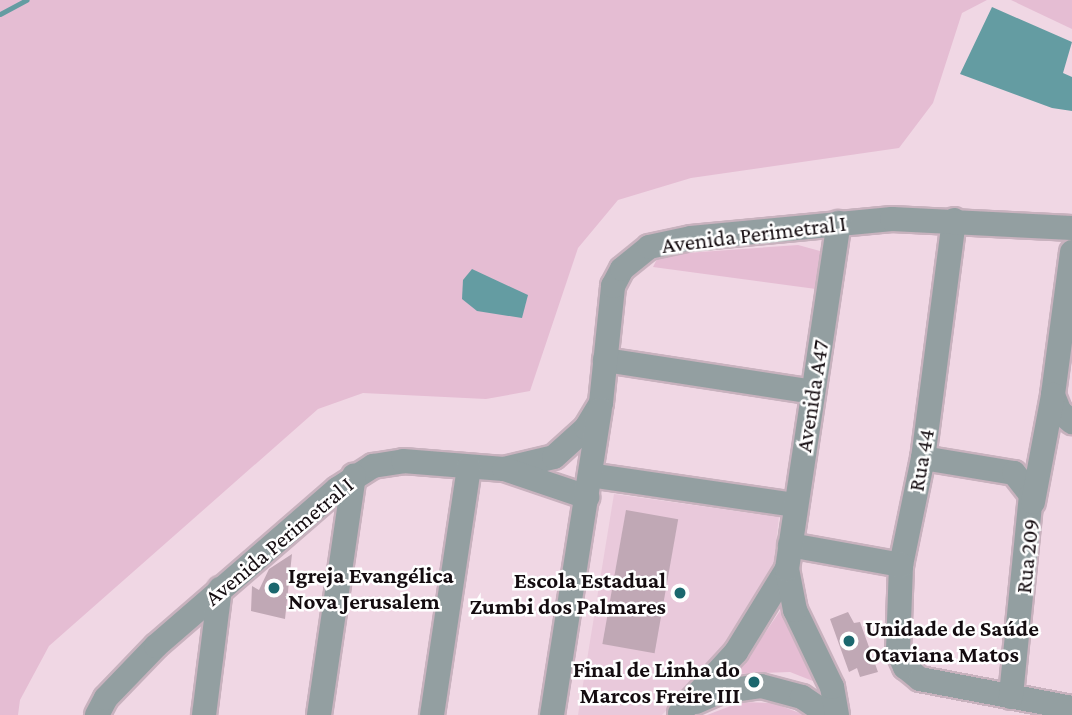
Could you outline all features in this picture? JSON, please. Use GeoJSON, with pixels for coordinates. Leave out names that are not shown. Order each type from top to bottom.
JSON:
{"type":"FeatureCollection","features":[{"type":"Feature","properties":{"kind":"street","name":"Avenida Perimetral I"},"geometry":{"type":"LineString","coordinates":[[504,470],[538,464],[561,452],[586,428],[601,403],[613,286],[622,269],[643,250],[691,238],[839,223],[954,220],[1072,228]]}},
{"type":"Feature","properties":{"kind":"street","name":"Rua 44"},"geometry":{"type":"LineString","coordinates":[[954,220],[923,457],[901,565],[898,652],[908,671],[931,682],[1011,697]]}},
{"type":"Feature","properties":{"kind":"street","name":"Avenida A47"},"geometry":{"type":"LineString","coordinates":[[836,715],[831,687],[795,610],[789,557],[839,223]]}},
{"type":"Feature","properties":{"kind":"street"},"geometry":{"type":"LineString","coordinates":[[1033,503],[1053,396],[1072,252]]}},
{"type":"Feature","properties":{"kind":"street"},"geometry":{"type":"LineString","coordinates":[[606,360],[813,392]]}},
{"type":"Feature","properties":{"kind":"street"},"geometry":{"type":"LineString","coordinates":[[1053,396],[1060,412],[1072,422]]}},
{"type":"Feature","properties":{"kind":"street"},"geometry":{"type":"LineString","coordinates":[[552,715],[601,403]]}},
{"type":"Feature","properties":{"kind":"street","name":"Rua 209"},"geometry":{"type":"LineString","coordinates":[[923,457],[1014,473],[1027,485],[1033,503],[1011,697]]}},
{"type":"Feature","properties":{"kind":"street","name":"Avenida Perimetral I"},"geometry":{"type":"LineString","coordinates":[[97,715],[121,681],[220,589],[354,476],[392,461],[504,470],[589,486],[796,505]]}},
{"type":"Feature","properties":{"kind":"street"},"geometry":{"type":"LineString","coordinates":[[432,715],[469,468]]}},
{"type":"Feature","properties":{"kind":"street"},"geometry":{"type":"LineString","coordinates":[[318,715],[354,476]]}},
{"type":"Feature","properties":{"kind":"street","name":"Avenida A47"},"geometry":{"type":"LineString","coordinates":[[679,714],[736,652],[789,557]]}},
{"type":"Feature","properties":{"kind":"street"},"geometry":{"type":"LineString","coordinates":[[789,557],[901,565]]}},
{"type":"Feature","properties":{"kind":"street"},"geometry":{"type":"LineString","coordinates":[[204,715],[220,589]]}},
{"type":"Feature","properties":{"kind":"street"},"geometry":{"type":"LineString","coordinates":[[679,714],[718,692],[761,686],[802,697],[829,715]]}},
{"type":"Feature","properties":{"kind":"street"},"geometry":{"type":"LineString","coordinates":[[1011,697],[1072,708]]}},
{"type":"Feature","properties":{"kind":"shaded area"},"geometry":{"type":"Polygon","coordinates":[[[0,0],[987,0],[962,13],[933,103],[899,148],[691,178],[618,200],[578,248],[530,391],[486,399],[363,393],[318,409],[49,646],[20,700],[18,715],[0,715],[0,0]]]}},
{"type":"Feature","properties":{"kind":"shaded area"},"geometry":{"type":"Polygon","coordinates":[[[1011,0],[1072,0],[1072,29],[1011,0]]]}},
{"type":"Feature","properties":{"kind":"shaded area"},"geometry":{"type":"Polygon","coordinates":[[[798,245],[820,251],[823,269],[816,289],[653,267],[659,255],[798,245]]]}},
{"type":"Feature","properties":{"kind":"shaded area","name":"Escola Estadual Zumbi dos Palmares"},"geometry":{"type":"Polygon","coordinates":[[[614,494],[779,517],[773,568],[751,619],[662,715],[578,715],[614,494]]]}},
{"type":"Feature","properties":{"kind":"shaded area"},"geometry":{"type":"Polygon","coordinates":[[[784,605],[818,683],[790,672],[737,674],[784,605]]]}},
{"type":"Feature","properties":{"kind":"shaded area"},"geometry":{"type":"Polygon","coordinates":[[[741,702],[773,703],[805,715],[707,715],[741,702]]]}},
{"type":"Feature","properties":{"kind":"water"},"geometry":{"type":"Polygon","coordinates":[[[992,7],[1072,42],[1063,73],[1072,77],[1072,111],[1052,108],[960,74],[992,7]]]}},
{"type":"Feature","properties":{"kind":"water"},"geometry":{"type":"Polygon","coordinates":[[[472,269],[528,295],[522,318],[477,311],[462,299],[463,280],[472,269]]]}},
{"type":"Feature","properties":{"kind":"building"},"geometry":{"type":"Polygon","coordinates":[[[626,510],[678,519],[655,653],[602,644],[626,510]]]}},
{"type":"Feature","properties":{"kind":"building","name":"Igreja Evangélica Nova Jerusalem"},"geometry":{"type":"Polygon","coordinates":[[[292,554],[285,619],[251,611],[252,586],[259,590],[269,569],[292,554]]]}},
{"type":"Feature","properties":{"kind":"building","name":"Unidade de Saúde Otaviana Matos"},"geometry":{"type":"Polygon","coordinates":[[[848,612],[854,623],[860,622],[878,672],[860,677],[857,668],[849,672],[830,619],[848,612]]]}},
{"type":"Feature","properties":{"kind":"waterway"},"geometry":{"type":"LineString","coordinates":[[0,14],[26,0]]}},
{"type":"Feature","properties":{"kind":"place","name":"Igreja Evangélica Nova Jerusalem"},"geometry":{"type":"Point","coordinates":[274,588]}},
{"type":"Feature","properties":{"kind":"place","name":"Escola Estadual Zumbi dos Palmares"},"geometry":{"type":"Point","coordinates":[680,593]}},
{"type":"Feature","properties":{"kind":"place","name":"Unidade de Saúde Otaviana Matos"},"geometry":{"type":"Point","coordinates":[849,641]}},
{"type":"Feature","properties":{"kind":"place","name":"Final de Linha do Marcos Freire III"},"geometry":{"type":"Point","coordinates":[754,682]}}]}
